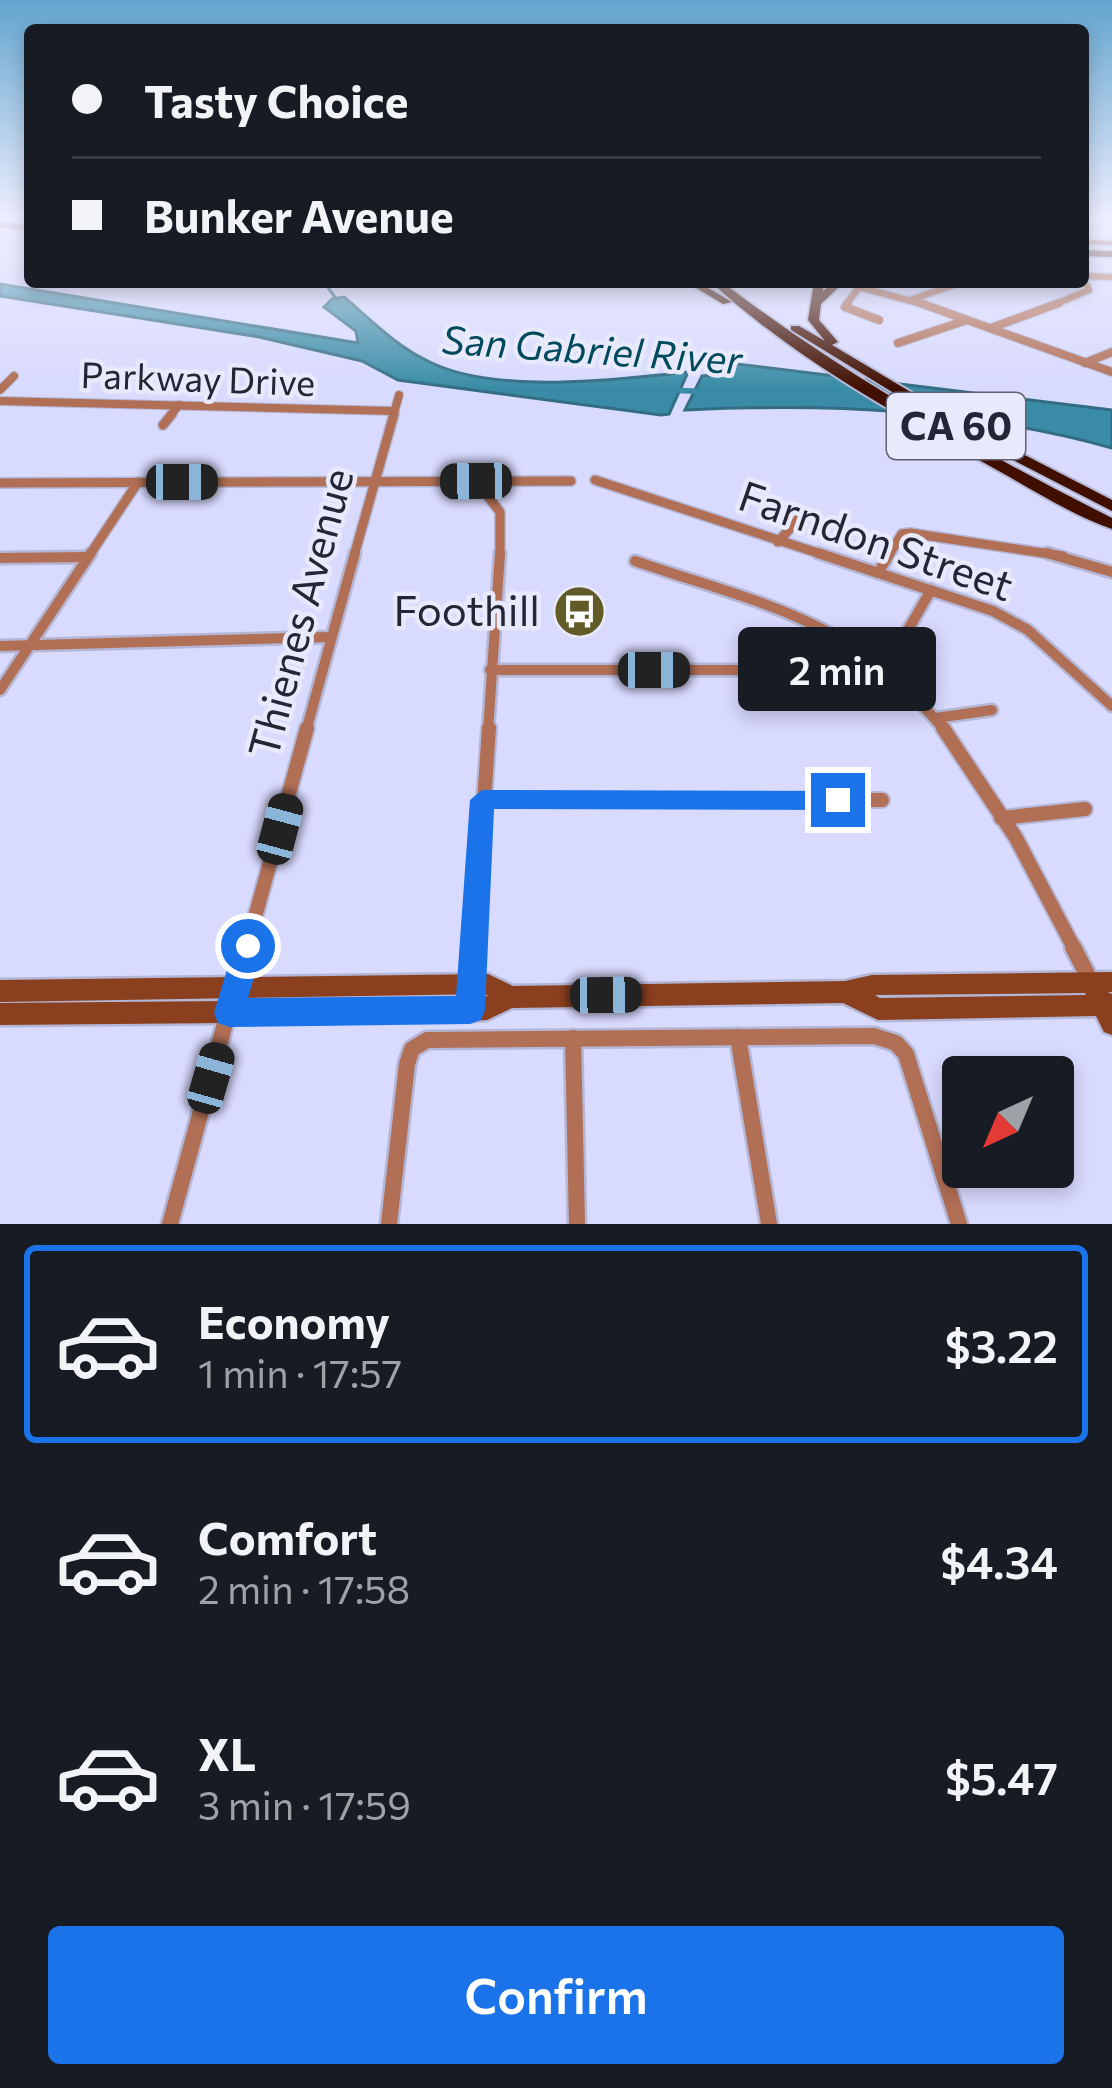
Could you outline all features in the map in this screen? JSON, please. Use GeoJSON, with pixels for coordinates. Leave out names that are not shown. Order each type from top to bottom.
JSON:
{"type":"FeatureCollection","features":[{"type":"Feature","properties":{"kind":"highway"},"geometry":{"type":"LineString","coordinates":[[702,288],[779,332]]}},
{"type":"Feature","properties":{"kind":"highway","name":"CA 60"},"geometry":{"type":"LineString","coordinates":[[724,288],[830,366],[1012,471],[1109,519]]}},
{"type":"Feature","properties":{"kind":"highway","name":"CA 60"},"geometry":{"type":"LineString","coordinates":[[741,288],[858,368],[1054,477],[1109,519]]}},
{"type":"Feature","properties":{"kind":"highway"},"geometry":{"type":"LineString","coordinates":[[818,288],[813,320],[858,368]]}},
{"type":"Feature","properties":{"kind":"highway"},"geometry":{"type":"LineString","coordinates":[[813,306],[832,288]]}},
{"type":"Feature","properties":{"kind":"main road"},"geometry":{"type":"LineString","coordinates":[[0,1014],[471,984],[488,984],[510,997]]}},
{"type":"Feature","properties":{"kind":"main road"},"geometry":{"type":"LineString","coordinates":[[0,991],[470,1010],[487,1009],[510,997],[845,992],[878,1009],[1106,1000]]}},
{"type":"Feature","properties":{"kind":"street"},"geometry":{"type":"LineString","coordinates":[[858,288],[845,307],[879,320]]}},
{"type":"Feature","properties":{"kind":"street"},"geometry":{"type":"LineString","coordinates":[[875,288],[1112,372]]}},
{"type":"Feature","properties":{"kind":"street"},"geometry":{"type":"LineString","coordinates":[[910,300],[945,288]]}},
{"type":"Feature","properties":{"kind":"street"},"geometry":{"type":"LineString","coordinates":[[991,328],[1077,297],[1087,288]]}},
{"type":"Feature","properties":{"kind":"street"},"geometry":{"type":"LineString","coordinates":[[898,343],[967,320]]}},
{"type":"Feature","properties":{"kind":"street"},"geometry":{"type":"LineString","coordinates":[[1085,363],[1112,352]]}},
{"type":"Feature","properties":{"kind":"street"},"geometry":{"type":"LineString","coordinates":[[0,390],[14,376]]}},
{"type":"Feature","properties":{"kind":"street","name":"Thienes Avenue"},"geometry":{"type":"LineString","coordinates":[[170,1224],[399,395]]}},
{"type":"Feature","properties":{"kind":"street","name":"Parkway Drive"},"geometry":{"type":"LineString","coordinates":[[0,401],[394,411]]}},
{"type":"Feature","properties":{"kind":"street"},"geometry":{"type":"LineString","coordinates":[[163,425],[179,405]]}},
{"type":"Feature","properties":{"kind":"street","name":"Farndon Street"},"geometry":{"type":"LineString","coordinates":[[595,480],[1010,618],[1109,700]]}},
{"type":"Feature","properties":{"kind":"street"},"geometry":{"type":"LineString","coordinates":[[470,1010],[502,523],[476,481]]}},
{"type":"Feature","properties":{"kind":"street"},"geometry":{"type":"LineString","coordinates":[[0,483],[571,481]]}},
{"type":"Feature","properties":{"kind":"street"},"geometry":{"type":"LineString","coordinates":[[0,690],[138,482]]}},
{"type":"Feature","properties":{"kind":"street"},"geometry":{"type":"LineString","coordinates":[[778,542],[800,517]]}},
{"type":"Feature","properties":{"kind":"street"},"geometry":{"type":"LineString","coordinates":[[878,573],[902,534],[910,532],[1059,555],[1112,572]]}},
{"type":"Feature","properties":{"kind":"street"},"geometry":{"type":"LineString","coordinates":[[0,558],[88,557]]}},
{"type":"Feature","properties":{"kind":"street"},"geometry":{"type":"LineString","coordinates":[[635,561],[808,621],[873,656],[908,684],[936,718],[1001,818],[1106,1000]]}},
{"type":"Feature","properties":{"kind":"street"},"geometry":{"type":"LineString","coordinates":[[873,656],[905,635],[931,590]]}},
{"type":"Feature","properties":{"kind":"street"},"geometry":{"type":"LineString","coordinates":[[0,646],[331,637]]}},
{"type":"Feature","properties":{"kind":"street"},"geometry":{"type":"LineString","coordinates":[[490,670],[778,670]]}},
{"type":"Feature","properties":{"kind":"street"},"geometry":{"type":"LineString","coordinates":[[936,718],[992,710]]}},
{"type":"Feature","properties":{"kind":"street"},"geometry":{"type":"LineString","coordinates":[[482,800],[882,800]]}},
{"type":"Feature","properties":{"kind":"street"},"geometry":{"type":"LineString","coordinates":[[1001,818],[1085,809]]}},
{"type":"Feature","properties":{"kind":"street"},"geometry":{"type":"LineString","coordinates":[[389,1224],[412,1049],[428,1040],[874,1036],[896,1042],[906,1054],[959,1224]]}},
{"type":"Feature","properties":{"kind":"street"},"geometry":{"type":"LineString","coordinates":[[738,1037],[769,1224]]}},
{"type":"Feature","properties":{"kind":"street"},"geometry":{"type":"LineString","coordinates":[[573,1038],[577,1224]]}},
{"type":"Feature","properties":{"kind":"water"},"geometry":{"type":"Polygon","coordinates":[[[0,284],[358,343],[356,331],[324,307],[344,297],[420,357],[459,373],[558,382],[688,372],[669,414],[661,415],[398,380],[362,361],[259,337],[0,296],[0,284]]]}},
{"type":"Feature","properties":{"kind":"water"},"geometry":{"type":"Polygon","coordinates":[[[737,364],[1112,410],[1112,448],[1006,425],[900,412],[685,410],[702,376],[726,374],[737,364]]]}},
{"type":"Feature","properties":{"kind":"waterway"},"geometry":{"type":"LineString","coordinates":[[328,288],[337,300]]}},
{"type":"Feature","properties":{"kind":"waterway","name":"San Gabriel River"},"geometry":{"type":"LineString","coordinates":[[657,390],[715,392]]}},
{"type":"Feature","properties":{"kind":"place","name":"Foothill"},"geometry":{"type":"Point","coordinates":[579,611]}},
{"type":"Feature","properties":{"kind":"route"},"geometry":{"type":"LineString","coordinates":[[248,946],[229,1013],[470,1010],[482,800],[838,800]]}}]}
